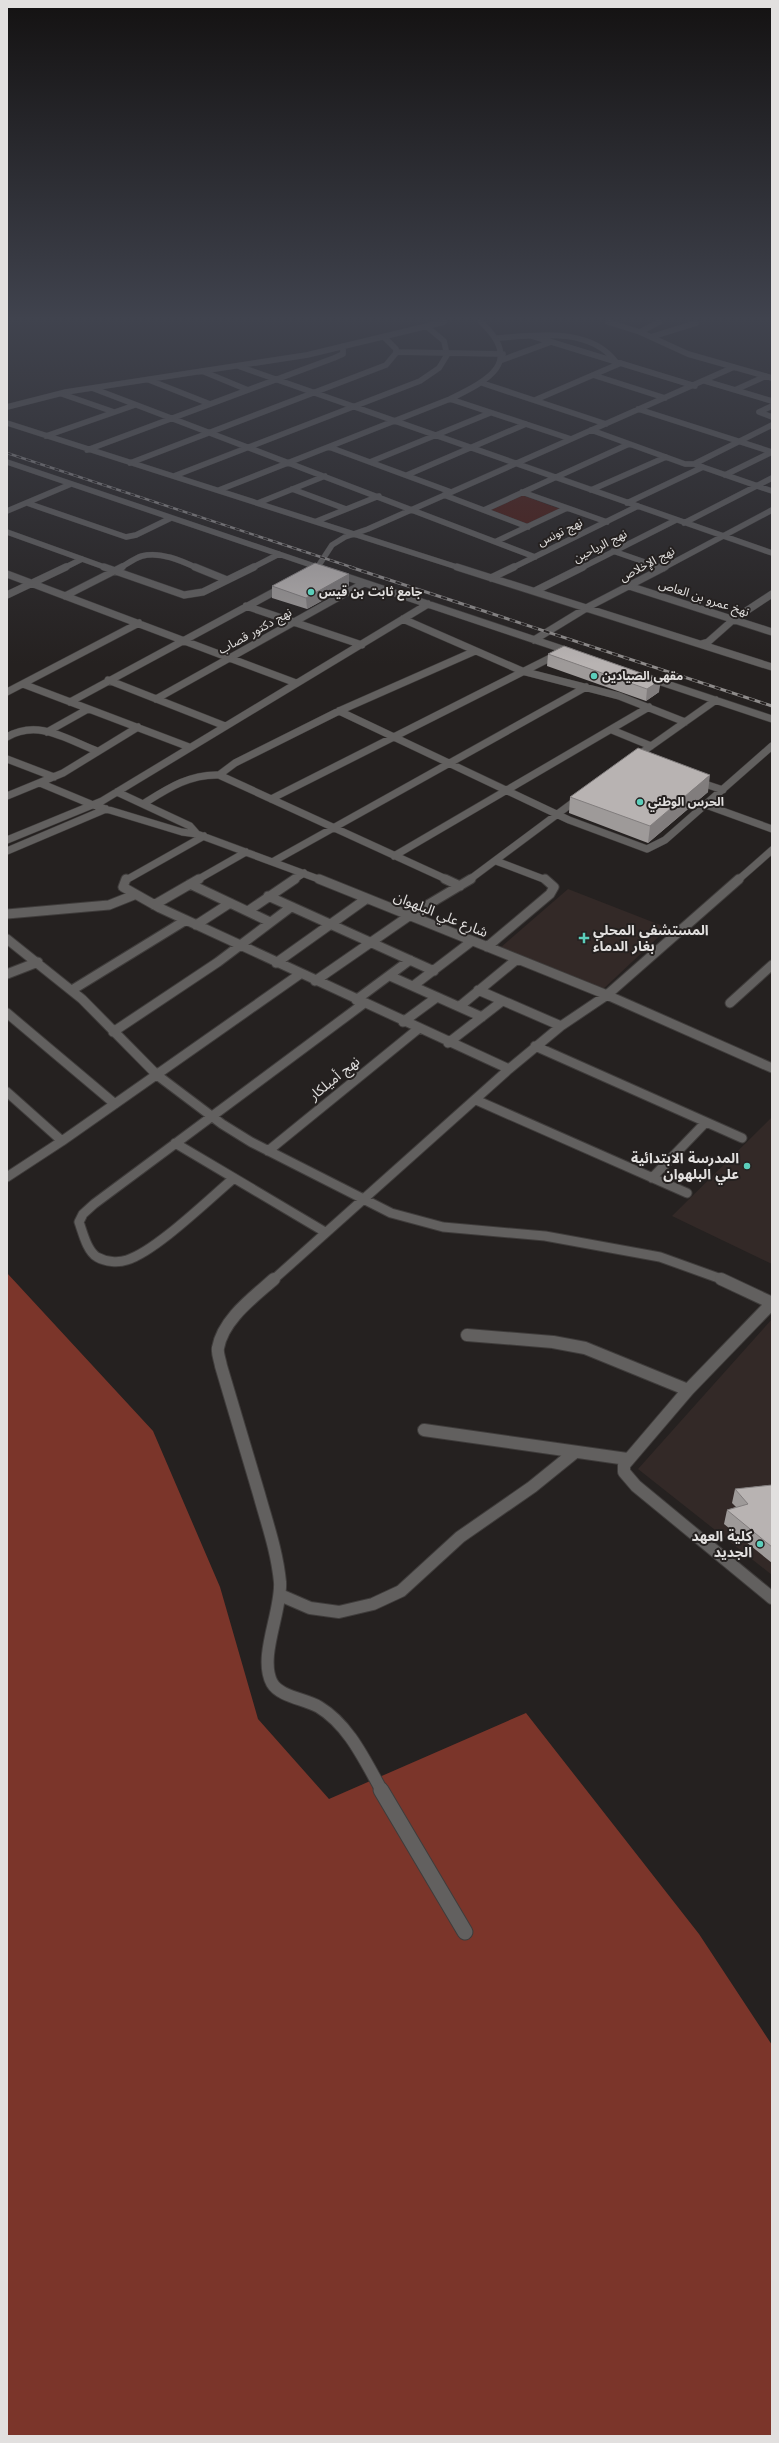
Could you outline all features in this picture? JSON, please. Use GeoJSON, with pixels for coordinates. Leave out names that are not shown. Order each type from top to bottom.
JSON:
{"type":"FeatureCollection","features":[{"type":"Feature","properties":{"kind":"street"},"geometry":{"type":"LineString","coordinates":[[46,436],[355,533],[491,578],[588,607],[772,667]]}},
{"type":"Feature","properties":{"kind":"street"},"geometry":{"type":"LineString","coordinates":[[87,450],[123,436]]}},
{"type":"Feature","properties":{"kind":"street"},"geometry":{"type":"LineString","coordinates":[[130,463],[198,436]]}},
{"type":"Feature","properties":{"kind":"street"},"geometry":{"type":"LineString","coordinates":[[218,436],[497,541],[535,557]]}},
{"type":"Feature","properties":{"kind":"street"},"geometry":{"type":"LineString","coordinates":[[174,476],[278,436]]}},
{"type":"Feature","properties":{"kind":"street"},"geometry":{"type":"LineString","coordinates":[[219,490],[358,436]]}},
{"type":"Feature","properties":{"kind":"street"},"geometry":{"type":"LineString","coordinates":[[370,462],[435,436],[772,553]]}},
{"type":"Feature","properties":{"kind":"street"},"geometry":{"type":"LineString","coordinates":[[407,476],[497,436]]}},
{"type":"Feature","properties":{"kind":"street"},"geometry":{"type":"LineString","coordinates":[[562,436],[571,439]]}},
{"type":"Feature","properties":{"kind":"street"},"geometry":{"type":"LineString","coordinates":[[307,574],[319,567],[322,555],[339,540],[578,436]]}},
{"type":"Feature","properties":{"kind":"street"},"geometry":{"type":"LineString","coordinates":[[607,436],[685,464],[694,464],[772,491]]}},
{"type":"Feature","properties":{"kind":"street"},"geometry":{"type":"LineString","coordinates":[[719,436],[772,452]]}},
{"type":"Feature","properties":{"kind":"street"},"geometry":{"type":"LineString","coordinates":[[694,464],[750,436]]}},
{"type":"Feature","properties":{"kind":"street"},"geometry":{"type":"LineString","coordinates":[[484,510],[629,444]]}},
{"type":"Feature","properties":{"kind":"street"},"geometry":{"type":"LineString","coordinates":[[329,447],[451,492]]}},
{"type":"Feature","properties":{"kind":"street"},"geometry":{"type":"LineString","coordinates":[[725,475],[772,452]]}},
{"type":"Feature","properties":{"kind":"street"},"geometry":{"type":"LineString","coordinates":[[592,490],[666,457]]}},
{"type":"Feature","properties":{"kind":"street"},"geometry":{"type":"LineString","coordinates":[[7,462],[580,656]]}},
{"type":"Feature","properties":{"kind":"street"},"geometry":{"type":"LineString","coordinates":[[627,503],[703,467]]}},
{"type":"Feature","properties":{"kind":"street"},"geometry":{"type":"LineString","coordinates":[[258,503],[325,476]]}},
{"type":"Feature","properties":{"kind":"street"},"geometry":{"type":"LineString","coordinates":[[684,523],[772,478]]}},
{"type":"Feature","properties":{"kind":"street"},"geometry":{"type":"LineString","coordinates":[[7,512],[71,484]]}},
{"type":"Feature","properties":{"kind":"street"},"geometry":{"type":"LineString","coordinates":[[292,489],[346,510]]}},
{"type":"Feature","properties":{"kind":"street"},"geometry":{"type":"LineString","coordinates":[[522,492],[607,522]]}},
{"type":"Feature","properties":{"kind":"street"},"geometry":{"type":"LineString","coordinates":[[444,495],[528,527]]}},
{"type":"Feature","properties":{"kind":"street"},"geometry":{"type":"LineString","coordinates":[[317,521],[379,496]]}},
{"type":"Feature","properties":{"kind":"street"},"geometry":{"type":"LineString","coordinates":[[27,503],[126,537],[136,535],[171,518]]}},
{"type":"Feature","properties":{"kind":"street","name":"نهج تونس"},"geometry":{"type":"LineString","coordinates":[[491,578],[638,506]]}},
{"type":"Feature","properties":{"kind":"street"},"geometry":{"type":"LineString","coordinates":[[497,541],[566,508]]}},
{"type":"Feature","properties":{"kind":"street","name":"نهج الإخلاص"},"geometry":{"type":"LineString","coordinates":[[534,640],[588,607],[772,510]]}},
{"type":"Feature","properties":{"kind":"street","name":"نهج الرياحين"},"geometry":{"type":"LineString","coordinates":[[535,591],[676,520]]}},
{"type":"Feature","properties":{"kind":"street"},"geometry":{"type":"LineString","coordinates":[[7,532],[184,595],[197,595],[279,554]]}},
{"type":"Feature","properties":{"kind":"street"},"geometry":{"type":"LineString","coordinates":[[613,551],[663,568]]}},
{"type":"Feature","properties":{"kind":"street"},"geometry":{"type":"LineString","coordinates":[[65,596],[142,556],[155,554],[228,580]]}},
{"type":"Feature","properties":{"kind":"street"},"geometry":{"type":"LineString","coordinates":[[7,595],[33,584],[82,559]]}},
{"type":"Feature","properties":{"kind":"street"},"geometry":{"type":"LineString","coordinates":[[7,574],[296,683]]}},
{"type":"Feature","properties":{"kind":"street","name":"نهج دكتور قصاب"},"geometry":{"type":"LineString","coordinates":[[156,699],[364,583]]}},
{"type":"Feature","properties":{"kind":"street"},"geometry":{"type":"LineString","coordinates":[[70,702],[108,680],[289,584]]}},
{"type":"Feature","properties":{"kind":"street","name":"نهخ عمرو بن العاص"},"geometry":{"type":"LineString","coordinates":[[629,586],[772,632]]}},
{"type":"Feature","properties":{"kind":"street"},"geometry":{"type":"LineString","coordinates":[[702,644],[708,642],[734,619],[772,594]]}},
{"type":"Feature","properties":{"kind":"street"},"geometry":{"type":"LineString","coordinates":[[7,840],[93,805],[117,792],[189,747],[428,604]]}},
{"type":"Feature","properties":{"kind":"street"},"geometry":{"type":"LineString","coordinates":[[246,606],[362,644]]}},
{"type":"Feature","properties":{"kind":"street"},"geometry":{"type":"LineString","coordinates":[[403,620],[522,671],[586,687],[649,707],[685,722]]}},
{"type":"Feature","properties":{"kind":"street"},"geometry":{"type":"LineString","coordinates":[[7,692],[139,623]]}},
{"type":"Feature","properties":{"kind":"street"},"geometry":{"type":"LineString","coordinates":[[219,775],[235,763],[339,711],[475,651]]}},
{"type":"Feature","properties":{"kind":"street"},"geometry":{"type":"LineString","coordinates":[[271,800],[522,671],[566,651]]}},
{"type":"Feature","properties":{"kind":"street"},"geometry":{"type":"LineString","coordinates":[[643,676],[772,719]]}},
{"type":"Feature","properties":{"kind":"street"},"geometry":{"type":"LineString","coordinates":[[108,680],[224,726]]}},
{"type":"Feature","properties":{"kind":"street"},"geometry":{"type":"LineString","coordinates":[[23,684],[189,747]]}},
{"type":"Feature","properties":{"kind":"street"},"geometry":{"type":"LineString","coordinates":[[274,861],[586,687]]}},
{"type":"Feature","properties":{"kind":"street"},"geometry":{"type":"LineString","coordinates":[[635,760],[651,746],[716,700]]}},
{"type":"Feature","properties":{"kind":"street"},"geometry":{"type":"LineString","coordinates":[[394,856],[649,707]]}},
{"type":"Feature","properties":{"kind":"street"},"geometry":{"type":"LineString","coordinates":[[47,732],[88,709]]}},
{"type":"Feature","properties":{"kind":"street"},"geometry":{"type":"LineString","coordinates":[[339,711],[447,764],[582,826],[648,849],[665,840],[772,746]]}},
{"type":"Feature","properties":{"kind":"street"},"geometry":{"type":"LineString","coordinates":[[7,796],[54,777],[138,727]]}},
{"type":"Feature","properties":{"kind":"street"},"geometry":{"type":"LineString","coordinates":[[7,737],[26,728],[47,732],[97,751]]}},
{"type":"Feature","properties":{"kind":"street"},"geometry":{"type":"LineString","coordinates":[[612,730],[651,746]]}},
{"type":"Feature","properties":{"kind":"street"},"geometry":{"type":"LineString","coordinates":[[7,759],[54,777]]}},
{"type":"Feature","properties":{"kind":"street"},"geometry":{"type":"LineString","coordinates":[[143,804],[192,777],[208,774],[219,775],[460,886]]}},
{"type":"Feature","properties":{"kind":"street"},"geometry":{"type":"LineString","coordinates":[[686,777],[723,790]]}},
{"type":"Feature","properties":{"kind":"street","name":"شارع علي البلهوان"},"geometry":{"type":"LineString","coordinates":[[40,783],[93,805],[185,832],[201,835],[274,861],[516,960],[607,995],[772,1068]]}},
{"type":"Feature","properties":{"kind":"street"},"geometry":{"type":"LineString","coordinates":[[315,981],[408,916],[460,886],[496,861],[589,791]]}},
{"type":"Feature","properties":{"kind":"street"},"geometry":{"type":"LineString","coordinates":[[117,792],[190,826],[201,835],[128,877],[122,885],[134,895],[418,1029],[509,1068]]}},
{"type":"Feature","properties":{"kind":"street"},"geometry":{"type":"LineString","coordinates":[[706,805],[772,829]]}},
{"type":"Feature","properties":{"kind":"street"},"geometry":{"type":"LineString","coordinates":[[7,851],[106,809]]}},
{"type":"Feature","properties":{"kind":"street"},"geometry":{"type":"LineString","coordinates":[[465,1932],[351,1738],[336,1718],[326,1709],[277,1690],[271,1685],[268,1675],[268,1659],[280,1595],[276,1553],[218,1349],[221,1338],[236,1314],[325,1232],[476,1100],[509,1068],[561,1026],[607,995],[772,850]]}},
{"type":"Feature","properties":{"kind":"street"},"geometry":{"type":"LineString","coordinates":[[154,905],[246,852]]}},
{"type":"Feature","properties":{"kind":"street"},"geometry":{"type":"LineString","coordinates":[[487,947],[550,894],[554,887],[551,882],[496,861]]}},
{"type":"Feature","properties":{"kind":"street"},"geometry":{"type":"LineString","coordinates":[[248,911],[304,873]]}},
{"type":"Feature","properties":{"kind":"street"},"geometry":{"type":"LineString","coordinates":[[190,884],[270,922]]}},
{"type":"Feature","properties":{"kind":"street"},"geometry":{"type":"LineString","coordinates":[[7,914],[109,905],[134,895]]}},
{"type":"Feature","properties":{"kind":"street"},"geometry":{"type":"LineString","coordinates":[[268,896],[434,972]]}},
{"type":"Feature","properties":{"kind":"street"},"geometry":{"type":"LineString","coordinates":[[276,963],[366,899]]}},
{"type":"Feature","properties":{"kind":"street"},"geometry":{"type":"LineString","coordinates":[[196,925],[230,903]]}},
{"type":"Feature","properties":{"kind":"street"},"geometry":{"type":"LineString","coordinates":[[113,1032],[218,962],[238,945],[291,907]]}},
{"type":"Feature","properties":{"kind":"street"},"geometry":{"type":"LineString","coordinates":[[72,990],[186,920]]}},
{"type":"Feature","properties":{"kind":"street"},"geometry":{"type":"LineString","coordinates":[[7,939],[72,990],[157,1075],[211,1116],[268,1151],[362,1200],[391,1213],[443,1227],[545,1236],[660,1258],[724,1280],[772,1303],[688,1390],[624,1465],[624,1472],[636,1486],[772,1598]]}},
{"type":"Feature","properties":{"kind":"street"},"geometry":{"type":"LineString","coordinates":[[413,986],[434,972],[472,941]]}},
{"type":"Feature","properties":{"kind":"street"},"geometry":{"type":"LineString","coordinates":[[234,1178],[142,1254],[127,1260],[110,1262],[97,1257],[91,1251],[80,1229],[79,1222],[83,1214],[360,1002],[410,960]]}},
{"type":"Feature","properties":{"kind":"street"},"geometry":{"type":"LineString","coordinates":[[460,1006],[516,960]]}},
{"type":"Feature","properties":{"kind":"street"},"geometry":{"type":"LineString","coordinates":[[7,974],[38,962]]}},
{"type":"Feature","properties":{"kind":"street"},"geometry":{"type":"LineString","coordinates":[[730,1003],[772,965]]}},
{"type":"Feature","properties":{"kind":"street"},"geometry":{"type":"LineString","coordinates":[[7,1177],[62,1141],[300,974]]}},
{"type":"Feature","properties":{"kind":"street"},"geometry":{"type":"LineString","coordinates":[[390,976],[482,1016]]}},
{"type":"Feature","properties":{"kind":"street"},"geometry":{"type":"LineString","coordinates":[[478,990],[502,1002],[561,1026]]}},
{"type":"Feature","properties":{"kind":"street"},"geometry":{"type":"LineString","coordinates":[[403,1022],[437,997]]}},
{"type":"Feature","properties":{"kind":"street"},"geometry":{"type":"LineString","coordinates":[[448,1042],[502,1002]]}},
{"type":"Feature","properties":{"kind":"street"},"geometry":{"type":"LineString","coordinates":[[7,1013],[115,1104]]}},
{"type":"Feature","properties":{"kind":"street","name":"نهج أميلكار"},"geometry":{"type":"LineString","coordinates":[[268,1151],[418,1029]]}},
{"type":"Feature","properties":{"kind":"street"},"geometry":{"type":"LineString","coordinates":[[535,1046],[742,1138]]}},
{"type":"Feature","properties":{"kind":"street"},"geometry":{"type":"LineString","coordinates":[[7,1092],[62,1141]]}},
{"type":"Feature","properties":{"kind":"street"},"geometry":{"type":"LineString","coordinates":[[476,1100],[686,1193]]}},
{"type":"Feature","properties":{"kind":"street"},"geometry":{"type":"LineString","coordinates":[[652,1178],[706,1122]]}},
{"type":"Feature","properties":{"kind":"street"},"geometry":{"type":"LineString","coordinates":[[175,1143],[325,1232]]}},
{"type":"Feature","properties":{"kind":"street"},"geometry":{"type":"LineString","coordinates":[[467,1335],[553,1342],[585,1348],[688,1390]]}},
{"type":"Feature","properties":{"kind":"street"},"geometry":{"type":"LineString","coordinates":[[424,1430],[627,1460]]}},
{"type":"Feature","properties":{"kind":"street"},"geometry":{"type":"LineString","coordinates":[[280,1595],[310,1608],[340,1612],[373,1604],[401,1591],[460,1537],[532,1486],[574,1453]]}},
{"type":"Feature","properties":{"kind":"shaded area"},"geometry":{"type":"Polygon","coordinates":[[[522,495],[560,509],[527,524],[489,510],[522,495]]]}},
{"type":"Feature","properties":{"kind":"shaded area","name":"المستشفى المحلي بغار الدماء"},"geometry":{"type":"Polygon","coordinates":[[[568,889],[668,928],[598,994],[500,948],[568,889]]]}},
{"type":"Feature","properties":{"kind":"shaded area","name":"المدرسة الابتدائية علي البلهوان"},"geometry":{"type":"Polygon","coordinates":[[[772,1117],[772,1264],[672,1216],[772,1117]]]}},
{"type":"Feature","properties":{"kind":"shaded area"},"geometry":{"type":"Polygon","coordinates":[[[7,1273],[153,1431],[220,1587],[258,1719],[329,1799],[526,1713],[699,1934],[772,2045],[772,2436],[7,2436],[7,1273]]]}},
{"type":"Feature","properties":{"kind":"shaded area"},"geometry":{"type":"Polygon","coordinates":[[[772,1319],[772,1575],[638,1469],[772,1319]]]}},
{"type":"Feature","properties":{"kind":"building"},"geometry":{"type":"Polygon","coordinates":[[[315,563],[349,574],[306,598],[272,586],[315,563]]]}},
{"type":"Feature","properties":{"kind":"building"},"geometry":{"type":"Polygon","coordinates":[[[564,646],[661,680],[647,689],[548,654],[564,646]]]}},
{"type":"Feature","properties":{"kind":"building","name":"الحرس الوطني"},"geometry":{"type":"Polygon","coordinates":[[[638,748],[710,775],[650,826],[570,797],[638,748]]]}},
{"type":"Feature","properties":{"kind":"building"},"geometry":{"type":"Polygon","coordinates":[[[772,1485],[772,1547],[727,1510],[748,1504],[735,1489],[772,1485]]]}},
{"type":"Feature","properties":{"kind":"railway"},"geometry":{"type":"LineString","coordinates":[[7,453],[354,568]]}},
{"type":"Feature","properties":{"kind":"railway"},"geometry":{"type":"LineString","coordinates":[[350,567],[772,706]]}},
{"type":"Feature","properties":{"kind":"place","name":"جامع ثابت بن قیس"},"geometry":{"type":"Point","coordinates":[311,592]}},
{"type":"Feature","properties":{"kind":"place","name":"مقهى الصيادين"},"geometry":{"type":"Point","coordinates":[594,676]}},
{"type":"Feature","properties":{"kind":"place","name":"الحرس الوطني"},"geometry":{"type":"Point","coordinates":[640,802]}},
{"type":"Feature","properties":{"kind":"place","name":"المستشفى المحلي بغار الدماء"},"geometry":{"type":"Point","coordinates":[584,938]}},
{"type":"Feature","properties":{"kind":"place","name":"المدرسة الابتدائية علي البلهوان"},"geometry":{"type":"Point","coordinates":[747,1166]}},
{"type":"Feature","properties":{"kind":"place","name":"كلية العهد الجديد"},"geometry":{"type":"Point","coordinates":[760,1544]}}]}
